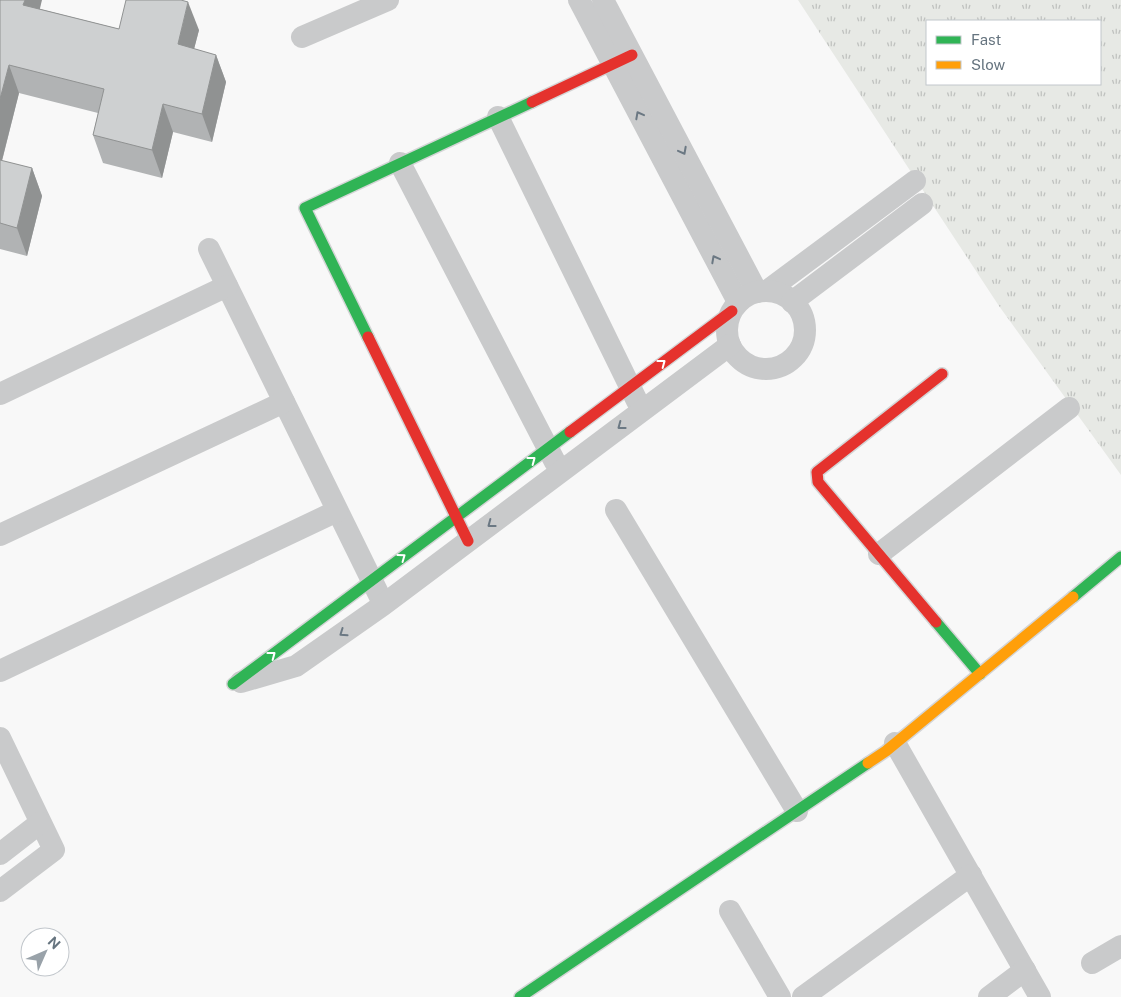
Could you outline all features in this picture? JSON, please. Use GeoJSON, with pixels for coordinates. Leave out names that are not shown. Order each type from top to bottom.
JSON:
{"type":"FeatureCollection","features":[{"type":"Feature","properties":{"kind":"street"},"geometry":{"type":"LineString","coordinates":[[302,38],[388,0]]}},
{"type":"Feature","properties":{"kind":"street"},"geometry":{"type":"LineString","coordinates":[[579,0],[622,59],[748,299]]}},
{"type":"Feature","properties":{"kind":"street"},"geometry":{"type":"LineString","coordinates":[[603,0],[622,59]]}},
{"type":"Feature","properties":{"kind":"street"},"geometry":{"type":"LineString","coordinates":[[468,541],[305,208],[622,59]]}},
{"type":"Feature","properties":{"kind":"street"},"geometry":{"type":"LineString","coordinates":[[498,117],[642,411]]}},
{"type":"Feature","properties":{"kind":"street"},"geometry":{"type":"LineString","coordinates":[[400,163],[561,471]]}},
{"type":"Feature","properties":{"kind":"street"},"geometry":{"type":"LineString","coordinates":[[233,684],[748,299],[915,181]]}},
{"type":"Feature","properties":{"kind":"street"},"geometry":{"type":"LineString","coordinates":[[792,302],[922,204]]}},
{"type":"Feature","properties":{"kind":"street"},"geometry":{"type":"LineString","coordinates":[[209,249],[384,605]]}},
{"type":"Feature","properties":{"kind":"street"},"geometry":{"type":"LineString","coordinates":[[0,394],[227,286]]}},
{"type":"Feature","properties":{"kind":"street"},"geometry":{"type":"LineString","coordinates":[[778,293],[792,302],[801,314],[804,324],[804,335],[796,355],[788,362],[778,367],[766,369],[744,362],[736,354],[726,333],[727,322],[748,299],[778,293]]}},
{"type":"Feature","properties":{"kind":"street"},"geometry":{"type":"LineString","coordinates":[[233,684],[296,666],[384,605],[730,344]]}},
{"type":"Feature","properties":{"kind":"street"},"geometry":{"type":"LineString","coordinates":[[942,374],[816,472],[818,482],[980,674]]}},
{"type":"Feature","properties":{"kind":"street"},"geometry":{"type":"LineString","coordinates":[[0,535],[284,402]]}},
{"type":"Feature","properties":{"kind":"street"},"geometry":{"type":"LineString","coordinates":[[879,554],[1068,408]]}},
{"type":"Feature","properties":{"kind":"street"},"geometry":{"type":"LineString","coordinates":[[616,510],[797,811]]}},
{"type":"Feature","properties":{"kind":"street"},"geometry":{"type":"LineString","coordinates":[[0,671],[337,511]]}},
{"type":"Feature","properties":{"kind":"street"},"geometry":{"type":"LineString","coordinates":[[520,997],[886,752],[1121,557]]}},
{"type":"Feature","properties":{"kind":"street"},"geometry":{"type":"LineString","coordinates":[[0,738],[54,850],[0,891]]}},
{"type":"Feature","properties":{"kind":"street"},"geometry":{"type":"LineString","coordinates":[[895,743],[1040,997]]}},
{"type":"Feature","properties":{"kind":"street"},"geometry":{"type":"LineString","coordinates":[[0,854],[40,823]]}},
{"type":"Feature","properties":{"kind":"street"},"geometry":{"type":"LineString","coordinates":[[803,997],[971,876]]}},
{"type":"Feature","properties":{"kind":"street"},"geometry":{"type":"LineString","coordinates":[[730,912],[780,997]]}},
{"type":"Feature","properties":{"kind":"street"},"geometry":{"type":"LineString","coordinates":[[1092,964],[1121,946]]}},
{"type":"Feature","properties":{"kind":"street"},"geometry":{"type":"LineString","coordinates":[[990,997],[1025,970]]}},
{"type":"Feature","properties":{"kind":"green space"},"geometry":{"type":"Polygon","coordinates":[[[798,0],[1121,0],[1121,475],[999,306],[798,0]]]}},
{"type":"Feature","properties":{"kind":"building"},"geometry":{"type":"Polygon","coordinates":[[[0,0],[25,0],[23,5],[119,29],[126,0],[181,0],[188,2],[178,44],[216,55],[202,114],[163,104],[152,150],[93,135],[104,89],[9,65],[0,99],[0,0]]]}},
{"type":"Feature","properties":{"kind":"building"},"geometry":{"type":"Polygon","coordinates":[[[0,160],[32,168],[17,228],[0,223],[0,160]]]}},
{"type":"Feature","properties":{"kind":"traffic: fast"},"geometry":{"type":"LineString","coordinates":[[368,337],[305,208],[532,102]]}},
{"type":"Feature","properties":{"kind":"traffic: fast"},"geometry":{"type":"LineString","coordinates":[[233,684],[570,432]]}},
{"type":"Feature","properties":{"kind":"traffic: fast"},"geometry":{"type":"LineString","coordinates":[[1073,597],[1121,557]]}},
{"type":"Feature","properties":{"kind":"traffic: fast"},"geometry":{"type":"LineString","coordinates":[[936,622],[980,674]]}},
{"type":"Feature","properties":{"kind":"traffic: fast"},"geometry":{"type":"LineString","coordinates":[[520,997],[868,763]]}},
{"type":"Feature","properties":{"kind":"traffic: slow"},"geometry":{"type":"LineString","coordinates":[[868,763],[886,751],[1073,597]]}},
{"type":"Feature","properties":{"kind":"traffic: jam"},"geometry":{"type":"LineString","coordinates":[[532,102],[632,55]]}},
{"type":"Feature","properties":{"kind":"traffic: jam"},"geometry":{"type":"LineString","coordinates":[[570,432],[732,311]]}},
{"type":"Feature","properties":{"kind":"traffic: jam"},"geometry":{"type":"LineString","coordinates":[[368,337],[468,541]]}},
{"type":"Feature","properties":{"kind":"traffic: jam"},"geometry":{"type":"LineString","coordinates":[[936,622],[818,482],[817,472],[942,374]]}}]}
